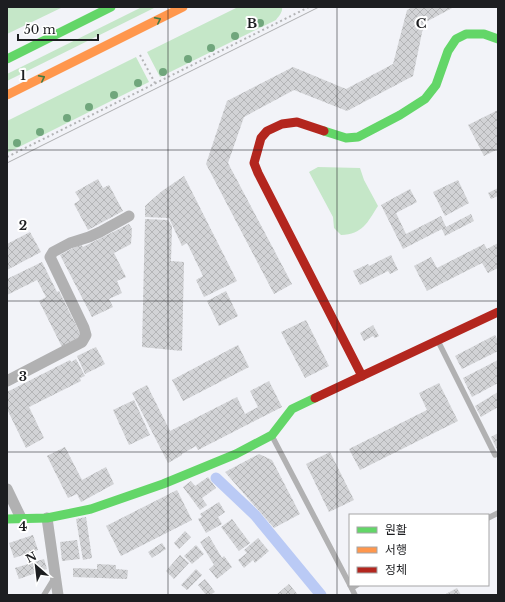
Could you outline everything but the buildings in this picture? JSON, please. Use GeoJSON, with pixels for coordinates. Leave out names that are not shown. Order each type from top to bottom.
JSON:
{"type":"FeatureCollection","features":[{"type":"Feature","properties":{"kind":"street"},"geometry":{"type":"LineString","coordinates":[[7,59],[111,7]]}},
{"type":"Feature","properties":{"kind":"street"},"geometry":{"type":"LineString","coordinates":[[7,96],[183,7]]}},
{"type":"Feature","properties":{"kind":"street"},"geometry":{"type":"LineString","coordinates":[[362,376],[258,173],[254,163],[261,138],[268,131],[282,124],[297,122],[346,138],[358,137],[400,116],[425,99],[436,85],[448,50],[456,39],[466,34],[484,34],[498,39]]}},
{"type":"Feature","properties":{"kind":"street"},"geometry":{"type":"LineString","coordinates":[[7,381],[82,342],[86,335],[50,257],[53,252],[70,243],[100,232],[129,216]]}},
{"type":"Feature","properties":{"kind":"street"},"geometry":{"type":"LineString","coordinates":[[7,519],[47,518],[91,509],[164,484],[236,454],[272,436],[292,409],[498,312]]}},
{"type":"Feature","properties":{"kind":"street"},"geometry":{"type":"LineString","coordinates":[[7,488],[21,518]]}},
{"type":"Feature","properties":{"kind":"street"},"geometry":{"type":"LineString","coordinates":[[47,518],[58,595]]}},
{"type":"Feature","properties":{"kind":"lane"},"geometry":{"type":"LineString","coordinates":[[438,340],[495,455]]}},
{"type":"Feature","properties":{"kind":"lane"},"geometry":{"type":"LineString","coordinates":[[272,436],[349,580]]}},
{"type":"Feature","properties":{"kind":"lane"},"geometry":{"type":"LineString","coordinates":[[489,518],[498,513]]}},
{"type":"Feature","properties":{"kind":"lane"},"geometry":{"type":"LineString","coordinates":[[44,595],[56,575]]}},
{"type":"Feature","properties":{"kind":"lane"},"geometry":{"type":"LineString","coordinates":[[352,586],[355,595]]}},
{"type":"Feature","properties":{"kind":"path"},"geometry":{"type":"LineString","coordinates":[[7,157],[309,7]]}},
{"type":"Feature","properties":{"kind":"path"},"geometry":{"type":"LineString","coordinates":[[140,55],[155,83]]}},
{"type":"Feature","properties":{"kind":"green space"},"geometry":{"type":"Polygon","coordinates":[[[7,7],[63,7],[7,34],[7,7]]]}},
{"type":"Feature","properties":{"kind":"green space"},"geometry":{"type":"Polygon","coordinates":[[[142,7],[156,7],[7,81],[7,74],[142,7]]]}},
{"type":"Feature","properties":{"kind":"green space"},"geometry":{"type":"Polygon","coordinates":[[[238,7],[282,7],[282,11],[276,20],[160,77],[147,52],[238,7]]]}},
{"type":"Feature","properties":{"kind":"green space"},"geometry":{"type":"Polygon","coordinates":[[[136,57],[149,82],[7,153],[7,121],[136,57]]]}},
{"type":"Feature","properties":{"kind":"green space"},"geometry":{"type":"Polygon","coordinates":[[[318,167],[360,168],[364,180],[378,206],[364,226],[359,230],[341,235],[334,228],[333,217],[309,172],[318,167]]]}},
{"type":"Feature","properties":{"kind":"waterway"},"geometry":{"type":"LineString","coordinates":[[216,478],[255,515],[321,595]]}},
{"type":"Feature","properties":{"kind":"tram line"},"geometry":{"type":"LineString","coordinates":[[7,163],[319,7]]}},
{"type":"Feature","properties":{"kind":"traffic: fast"},"geometry":{"type":"LineString","coordinates":[[7,59],[111,7]]}},
{"type":"Feature","properties":{"kind":"traffic: fast"},"geometry":{"type":"LineString","coordinates":[[324,131],[346,138],[358,137],[400,115],[425,99],[436,85],[448,51],[456,39],[466,34],[484,34],[498,39]]}},
{"type":"Feature","properties":{"kind":"traffic: fast"},"geometry":{"type":"LineString","coordinates":[[7,519],[47,518],[91,509],[163,484],[236,454],[272,435],[292,409],[315,398]]}},
{"type":"Feature","properties":{"kind":"traffic: slow"},"geometry":{"type":"LineString","coordinates":[[7,95],[183,7]]}},
{"type":"Feature","properties":{"kind":"traffic: jam"},"geometry":{"type":"LineString","coordinates":[[324,131],[297,122],[282,124],[267,131],[261,138],[254,163],[362,376]]}},
{"type":"Feature","properties":{"kind":"traffic: jam"},"geometry":{"type":"LineString","coordinates":[[315,398],[498,312]]}}]}
